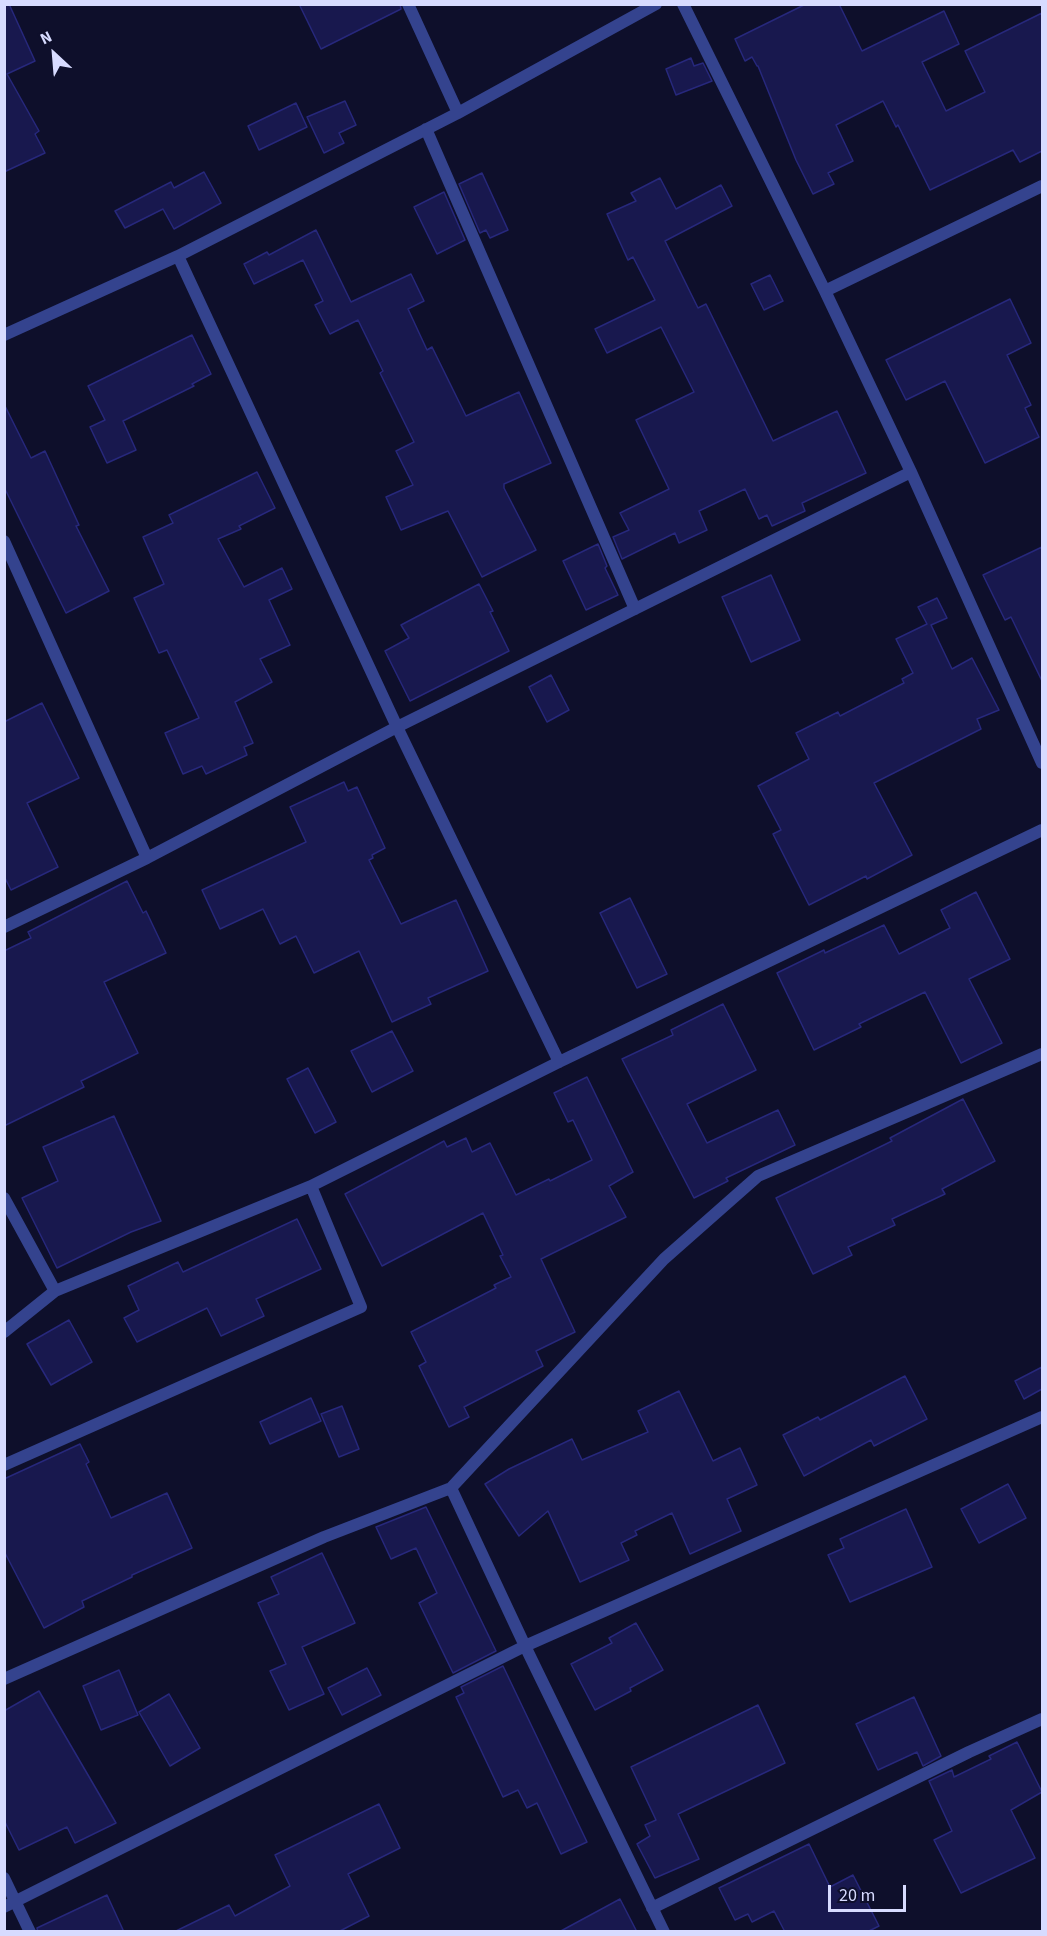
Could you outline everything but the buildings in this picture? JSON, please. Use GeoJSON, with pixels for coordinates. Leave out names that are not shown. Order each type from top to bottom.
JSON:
{"type":"FeatureCollection","features":[{"type":"Feature","properties":{"kind":"street"},"geometry":{"type":"LineString","coordinates":[[408,4],[458,113]]}},
{"type":"Feature","properties":{"kind":"street"},"geometry":{"type":"LineString","coordinates":[[4,335],[178,256],[458,113],[656,4]]}},
{"type":"Feature","properties":{"kind":"street"},"geometry":{"type":"LineString","coordinates":[[682,4],[825,291],[911,471],[1042,763]]}},
{"type":"Feature","properties":{"kind":"street"},"geometry":{"type":"LineString","coordinates":[[426,129],[635,609]]}},
{"type":"Feature","properties":{"kind":"street"},"geometry":{"type":"LineString","coordinates":[[825,291],[1042,186]]}},
{"type":"Feature","properties":{"kind":"street"},"geometry":{"type":"LineString","coordinates":[[178,256],[398,727],[559,1062]]}},
{"type":"Feature","properties":{"kind":"street"},"geometry":{"type":"LineString","coordinates":[[4,927],[147,858],[398,727],[911,471]]}},
{"type":"Feature","properties":{"kind":"street"},"geometry":{"type":"LineString","coordinates":[[4,541],[147,858]]}},
{"type":"Feature","properties":{"kind":"street"},"geometry":{"type":"LineString","coordinates":[[4,1332],[55,1291],[311,1186],[559,1062],[1042,830]]}},
{"type":"Feature","properties":{"kind":"street"},"geometry":{"type":"LineString","coordinates":[[4,1679],[324,1537],[451,1488],[664,1259],[758,1176],[1042,1054]]}},
{"type":"Feature","properties":{"kind":"street"},"geometry":{"type":"LineString","coordinates":[[4,1465],[361,1307],[311,1186]]}},
{"type":"Feature","properties":{"kind":"street"},"geometry":{"type":"LineString","coordinates":[[4,1198],[55,1291]]}},
{"type":"Feature","properties":{"kind":"street"},"geometry":{"type":"LineString","coordinates":[[10,1905],[525,1646],[1042,1417]]}},
{"type":"Feature","properties":{"kind":"street"},"geometry":{"type":"LineString","coordinates":[[451,1488],[664,1932]]}},
{"type":"Feature","properties":{"kind":"street"},"geometry":{"type":"LineString","coordinates":[[652,1908],[969,1752],[1042,1719]]}},
{"type":"Feature","properties":{"kind":"street"},"geometry":{"type":"LineString","coordinates":[[4,1878],[10,1905],[30,1932]]}}]}
